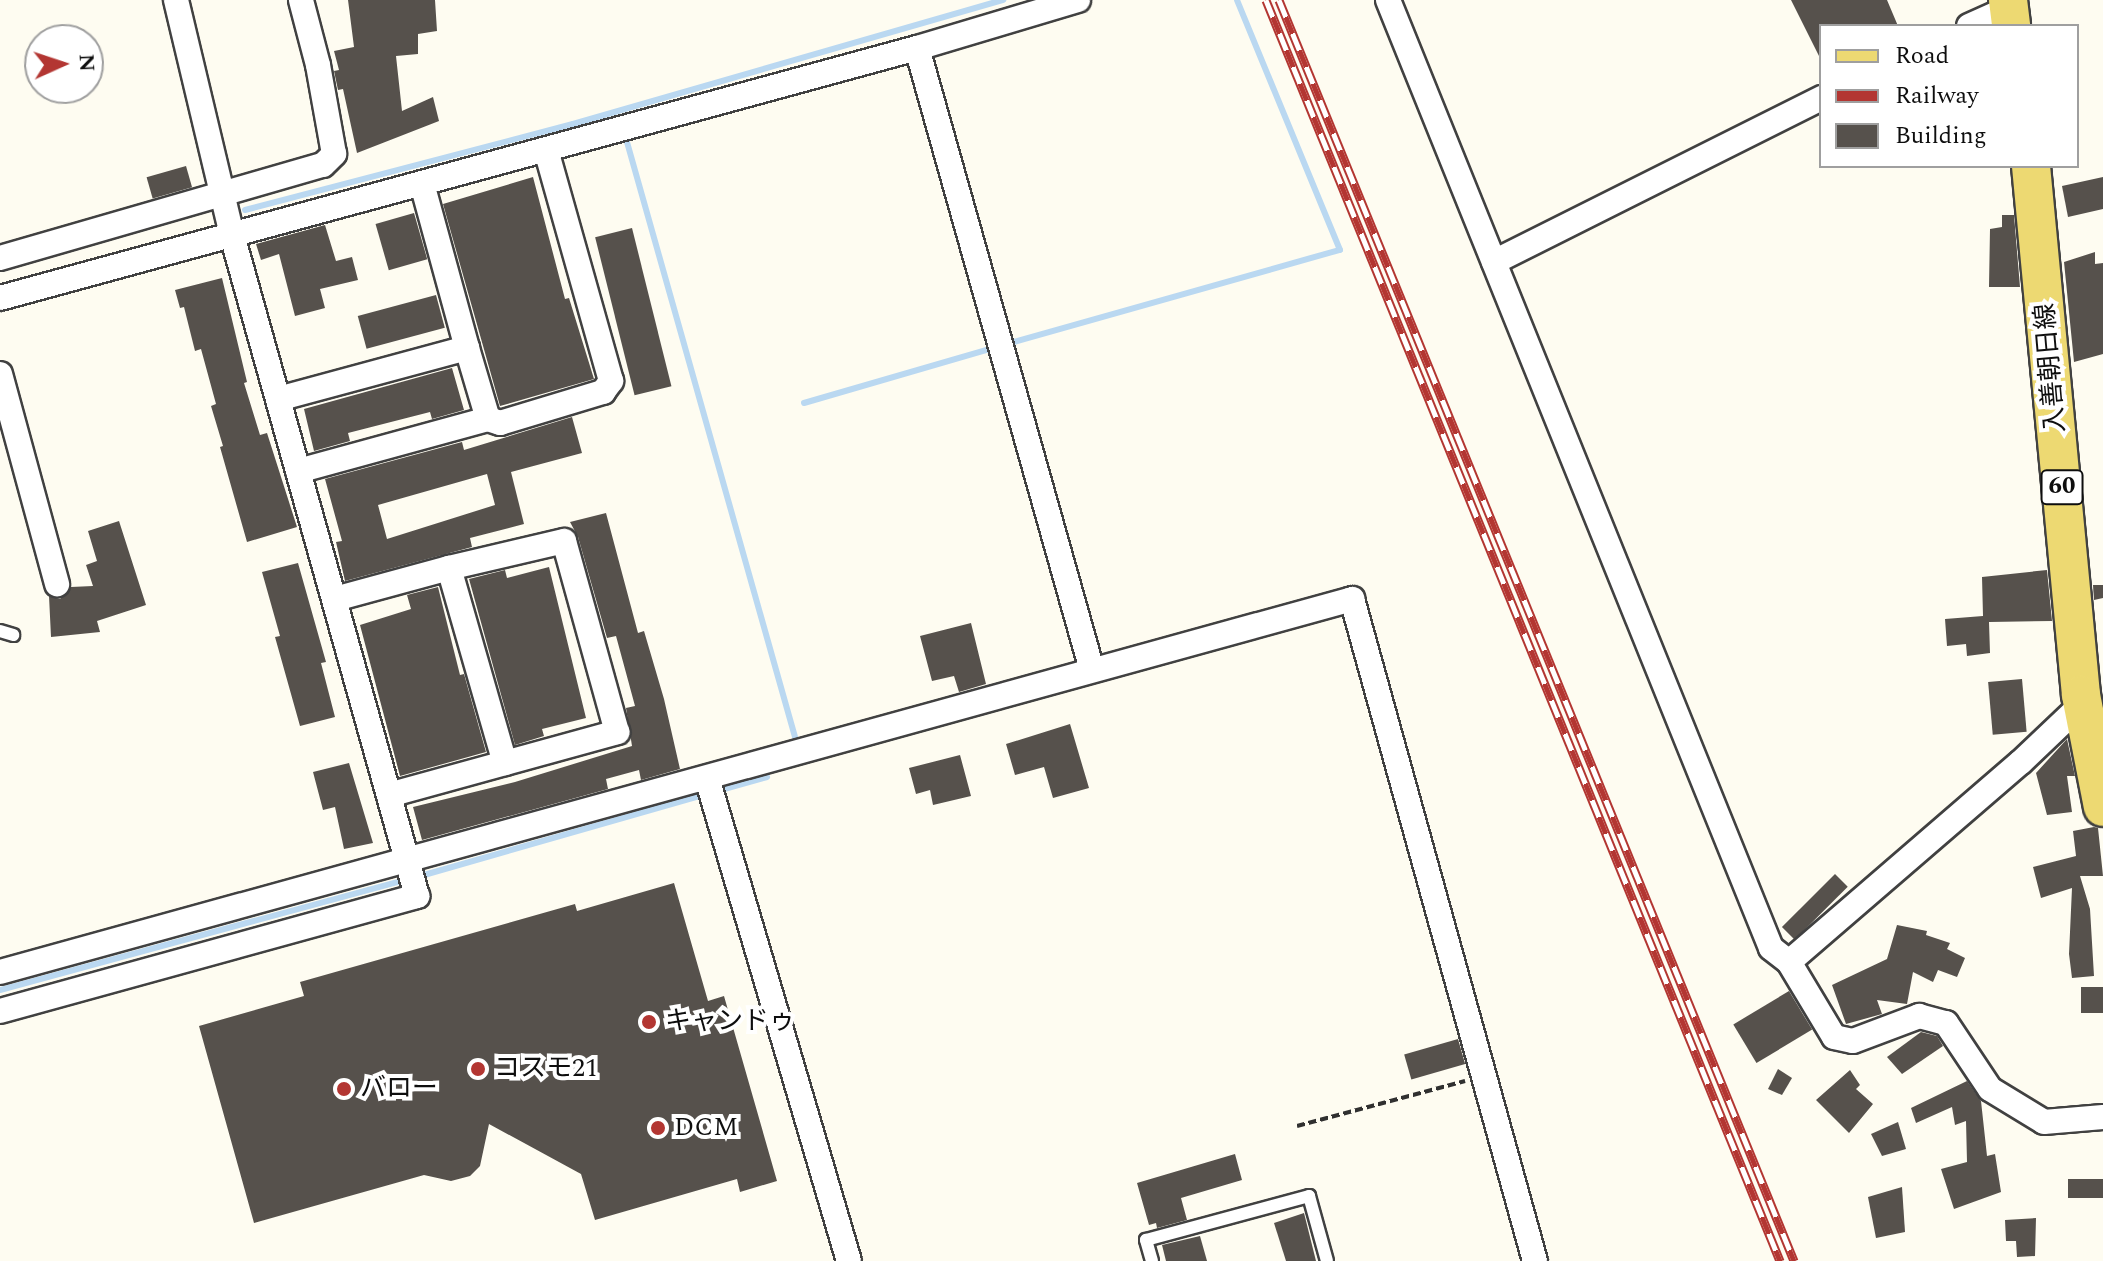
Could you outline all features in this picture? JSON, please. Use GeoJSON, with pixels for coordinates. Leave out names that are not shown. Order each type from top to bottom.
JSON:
{"type":"FeatureCollection","features":[{"type":"Feature","properties":{"kind":"main road","name":"入善朝日線"},"geometry":{"type":"LineString","coordinates":[[2031,168],[2103,807]]}},
{"type":"Feature","properties":{"kind":"street"},"geometry":{"type":"LineString","coordinates":[[0,1011],[417,896],[232,235],[176,0]]}},
{"type":"Feature","properties":{"kind":"street"},"geometry":{"type":"LineString","coordinates":[[0,258],[323,165],[334,154],[318,65],[301,0]]}},
{"type":"Feature","properties":{"kind":"street"},"geometry":{"type":"LineString","coordinates":[[0,298],[917,48],[1078,0]]}},
{"type":"Feature","properties":{"kind":"street"},"geometry":{"type":"LineString","coordinates":[[1388,0],[1771,948],[1789,962],[1834,1037],[1853,1041],[1919,1016],[1946,1023],[1990,1089],[2044,1122],[2103,1117]]}},
{"type":"Feature","properties":{"kind":"street"},"geometry":{"type":"LineString","coordinates":[[1974,24],[2009,11]]}},
{"type":"Feature","properties":{"kind":"street"},"geometry":{"type":"LineString","coordinates":[[917,48],[1092,670]]}},
{"type":"Feature","properties":{"kind":"street"},"geometry":{"type":"LineString","coordinates":[[1494,262],[1819,99]]}},
{"type":"Feature","properties":{"kind":"street"},"geometry":{"type":"LineString","coordinates":[[298,471],[488,419],[500,423],[603,392],[611,381],[546,150]]}},
{"type":"Feature","properties":{"kind":"street"},"geometry":{"type":"LineString","coordinates":[[422,184],[488,419]]}},
{"type":"Feature","properties":{"kind":"street"},"geometry":{"type":"LineString","coordinates":[[278,399],[467,348]]}},
{"type":"Feature","properties":{"kind":"street"},"geometry":{"type":"LineString","coordinates":[[0,374],[57,584]]}},
{"type":"Feature","properties":{"kind":"street"},"geometry":{"type":"LineString","coordinates":[[335,599],[564,541],[617,732],[389,795]]}},
{"type":"Feature","properties":{"kind":"street"},"geometry":{"type":"LineString","coordinates":[[449,568],[505,763]]}},
{"type":"Feature","properties":{"kind":"street"},"geometry":{"type":"LineString","coordinates":[[0,972],[1352,599],[1535,1261]]}},
{"type":"Feature","properties":{"kind":"street"},"geometry":{"type":"LineString","coordinates":[[1789,962],[2021,762],[2089,696]]}},
{"type":"Feature","properties":{"kind":"street"},"geometry":{"type":"LineString","coordinates":[[707,778],[849,1261]]}},
{"type":"Feature","properties":{"kind":"lane"},"geometry":{"type":"LineString","coordinates":[[1152,1261],[1146,1240],[1309,1196],[1327,1261]]}},
{"type":"Feature","properties":{"kind":"path"},"geometry":{"type":"LineString","coordinates":[[1297,1126],[1483,1077]]}},
{"type":"Feature","properties":{"kind":"building"},"geometry":{"type":"Polygon","coordinates":[[[348,0],[435,0],[437,31],[418,34],[418,54],[396,56],[402,111],[433,97],[439,121],[357,153],[343,89],[338,90],[334,71],[339,70],[334,51],[354,47],[348,0]]]}},
{"type":"Feature","properties":{"kind":"building"},"geometry":{"type":"Polygon","coordinates":[[[1791,0],[1887,0],[1897,24],[1819,24],[1819,56],[1791,0]]]}},
{"type":"Feature","properties":{"kind":"building"},"geometry":{"type":"Polygon","coordinates":[[[186,166],[192,187],[153,198],[147,177],[186,166]]]}},
{"type":"Feature","properties":{"kind":"building"},"geometry":{"type":"Polygon","coordinates":[[[533,177],[565,299],[569,298],[594,379],[500,406],[443,204],[533,177]]]}},
{"type":"Feature","properties":{"kind":"building"},"geometry":{"type":"Polygon","coordinates":[[[2103,177],[2103,209],[2068,217],[2062,186],[2103,177]]]}},
{"type":"Feature","properties":{"kind":"building"},"geometry":{"type":"Polygon","coordinates":[[[414,213],[427,259],[389,270],[376,224],[414,213]]]}},
{"type":"Feature","properties":{"kind":"building"},"geometry":{"type":"Polygon","coordinates":[[[2002,215],[2014,215],[2020,287],[1989,287],[1990,229],[2002,227],[2002,215]]]}},
{"type":"Feature","properties":{"kind":"building"},"geometry":{"type":"Polygon","coordinates":[[[325,225],[336,261],[352,257],[358,280],[320,289],[325,308],[295,316],[279,254],[261,260],[256,244],[325,225]]]}},
{"type":"Feature","properties":{"kind":"building"},"geometry":{"type":"Polygon","coordinates":[[[632,228],[671,386],[635,395],[595,237],[632,228]]]}},
{"type":"Feature","properties":{"kind":"building"},"geometry":{"type":"Polygon","coordinates":[[[2095,252],[2095,264],[2103,263],[2103,354],[2074,362],[2064,262],[2095,252]]]}},
{"type":"Feature","properties":{"kind":"building"},"geometry":{"type":"Polygon","coordinates":[[[222,278],[247,382],[244,383],[260,435],[267,433],[297,527],[247,542],[220,447],[223,446],[211,406],[216,404],[201,349],[195,351],[184,307],[180,308],[175,290],[222,278]]]}},
{"type":"Feature","properties":{"kind":"building"},"geometry":{"type":"Polygon","coordinates":[[[436,295],[445,328],[367,349],[358,316],[436,295]]]}},
{"type":"Feature","properties":{"kind":"building"},"geometry":{"type":"Polygon","coordinates":[[[452,368],[464,410],[432,419],[430,412],[348,433],[350,441],[314,451],[304,409],[452,368]]]}},
{"type":"Feature","properties":{"kind":"building"},"geometry":{"type":"Polygon","coordinates":[[[572,417],[582,453],[511,472],[524,524],[470,538],[472,547],[345,581],[336,542],[342,541],[325,479],[462,442],[464,450],[572,417]],[[487,474],[378,505],[387,539],[495,505],[487,474]]]}},
{"type":"Feature","properties":{"kind":"building"},"geometry":{"type":"Polygon","coordinates":[[[606,513],[638,633],[644,631],[664,699],[680,769],[641,780],[639,770],[606,779],[608,789],[422,840],[413,807],[515,782],[632,746],[626,708],[635,706],[616,636],[607,638],[578,537],[570,522],[606,513]]]}},
{"type":"Feature","properties":{"kind":"building"},"geometry":{"type":"Polygon","coordinates":[[[119,521],[146,605],[97,621],[100,632],[51,637],[49,596],[60,599],[71,587],[93,586],[86,565],[97,561],[88,531],[119,521]]]}},
{"type":"Feature","properties":{"kind":"building"},"geometry":{"type":"Polygon","coordinates":[[[298,563],[326,662],[321,663],[335,717],[300,726],[275,637],[280,636],[262,572],[298,563]]]}},
{"type":"Feature","properties":{"kind":"building"},"geometry":{"type":"Polygon","coordinates":[[[549,567],[586,718],[542,729],[544,736],[515,745],[469,579],[505,570],[507,578],[549,567]]]}},
{"type":"Feature","properties":{"kind":"building"},"geometry":{"type":"Polygon","coordinates":[[[2047,570],[2052,621],[1989,622],[1990,653],[1967,656],[1966,644],[1947,646],[1945,619],[1983,616],[1982,577],[2047,570]]]}},
{"type":"Feature","properties":{"kind":"building"},"geometry":{"type":"Polygon","coordinates":[[[2093,585],[2103,585],[2103,598],[2094,600],[2093,585]]]}},
{"type":"Feature","properties":{"kind":"building"},"geometry":{"type":"Polygon","coordinates":[[[438,587],[460,675],[464,674],[486,752],[400,776],[360,625],[411,609],[407,595],[438,587]]]}},
{"type":"Feature","properties":{"kind":"building"},"geometry":{"type":"Polygon","coordinates":[[[971,623],[986,684],[959,692],[954,676],[932,681],[920,636],[971,623]]]}},
{"type":"Feature","properties":{"kind":"building"},"geometry":{"type":"Polygon","coordinates":[[[2022,679],[2027,732],[1993,735],[1988,682],[2022,679]]]}},
{"type":"Feature","properties":{"kind":"building"},"geometry":{"type":"Polygon","coordinates":[[[1070,724],[1089,788],[1053,798],[1044,767],[1015,775],[1006,744],[1070,724]]]}},
{"type":"Feature","properties":{"kind":"building"},"geometry":{"type":"Polygon","coordinates":[[[2067,739],[2075,776],[2067,776],[2072,812],[2047,815],[2036,773],[2067,739]]]}},
{"type":"Feature","properties":{"kind":"building"},"geometry":{"type":"Polygon","coordinates":[[[960,755],[971,796],[933,805],[930,790],[916,794],[909,768],[960,755]]]}},
{"type":"Feature","properties":{"kind":"building"},"geometry":{"type":"Polygon","coordinates":[[[349,763],[373,843],[344,849],[335,807],[323,810],[313,772],[349,763]]]}},
{"type":"Feature","properties":{"kind":"building"},"geometry":{"type":"Polygon","coordinates":[[[2098,828],[2103,876],[2080,876],[2090,909],[2094,976],[2072,978],[2069,954],[2072,888],[2041,898],[2033,867],[2076,856],[2073,831],[2098,828]]]}},
{"type":"Feature","properties":{"kind":"building"},"geometry":{"type":"Polygon","coordinates":[[[1835,874],[1848,887],[1795,940],[1782,927],[1835,874]]]}},
{"type":"Feature","properties":{"kind":"building","name":"コスモ21"},"geometry":{"type":"Polygon","coordinates":[[[674,883],[708,1001],[724,996],[777,1181],[740,1192],[737,1179],[595,1220],[581,1174],[489,1124],[480,1166],[470,1176],[451,1181],[424,1175],[254,1223],[199,1026],[304,996],[300,982],[575,904],[577,911],[674,883]]]}},
{"type":"Feature","properties":{"kind":"building"},"geometry":{"type":"Polygon","coordinates":[[[1897,925],[1927,931],[1926,935],[1950,943],[1947,949],[1965,958],[1957,977],[1938,970],[1933,982],[1913,972],[1907,1004],[1877,1000],[1882,1014],[1846,1024],[1832,985],[1887,959],[1897,925]]]}},
{"type":"Feature","properties":{"kind":"building"},"geometry":{"type":"Polygon","coordinates":[[[2081,987],[2103,987],[2103,1013],[2081,1013],[2081,987]]]}},
{"type":"Feature","properties":{"kind":"building"},"geometry":{"type":"Polygon","coordinates":[[[1789,991],[1812,1030],[1756,1063],[1733,1024],[1789,991]]]}},
{"type":"Feature","properties":{"kind":"building"},"geometry":{"type":"Polygon","coordinates":[[[1921,1032],[1937,1036],[1943,1046],[1902,1074],[1887,1057],[1921,1032]]]}},
{"type":"Feature","properties":{"kind":"building"},"geometry":{"type":"Polygon","coordinates":[[[1458,1039],[1465,1064],[1411,1079],[1404,1054],[1458,1039]]]}},
{"type":"Feature","properties":{"kind":"building"},"geometry":{"type":"Polygon","coordinates":[[[1778,1069],[1792,1078],[1782,1095],[1768,1089],[1778,1069]]]}},
{"type":"Feature","properties":{"kind":"building"},"geometry":{"type":"Polygon","coordinates":[[[1850,1070],[1860,1085],[1856,1089],[1873,1104],[1849,1133],[1816,1100],[1850,1070]]]}},
{"type":"Feature","properties":{"kind":"building"},"geometry":{"type":"Polygon","coordinates":[[[1967,1081],[1981,1101],[1987,1156],[1995,1154],[2001,1192],[1954,1209],[1941,1169],[1967,1162],[1966,1121],[1955,1125],[1952,1107],[1916,1123],[1911,1108],[1967,1081]]]}},
{"type":"Feature","properties":{"kind":"building"},"geometry":{"type":"Polygon","coordinates":[[[1898,1122],[1906,1149],[1882,1156],[1871,1134],[1898,1122]]]}},
{"type":"Feature","properties":{"kind":"building"},"geometry":{"type":"Polygon","coordinates":[[[1235,1154],[1242,1180],[1181,1198],[1187,1220],[1157,1228],[1156,1223],[1149,1225],[1137,1183],[1235,1154]]]}},
{"type":"Feature","properties":{"kind":"building"},"geometry":{"type":"Polygon","coordinates":[[[2068,1179],[2103,1179],[2103,1198],[2068,1198],[2068,1179]]]}},
{"type":"Feature","properties":{"kind":"building"},"geometry":{"type":"Polygon","coordinates":[[[1902,1187],[1905,1232],[1876,1238],[1868,1197],[1902,1187]]]}},
{"type":"Feature","properties":{"kind":"building"},"geometry":{"type":"Polygon","coordinates":[[[1304,1213],[1316,1261],[1286,1261],[1274,1223],[1304,1213]]]}},
{"type":"Feature","properties":{"kind":"building"},"geometry":{"type":"Polygon","coordinates":[[[2036,1218],[2035,1256],[2017,1257],[2016,1241],[2006,1241],[2005,1220],[2036,1218]]]}},
{"type":"Feature","properties":{"kind":"building"},"geometry":{"type":"Polygon","coordinates":[[[1200,1236],[1207,1261],[1166,1261],[1162,1245],[1200,1236]]]}},
{"type":"Feature","properties":{"kind":"waterway"},"geometry":{"type":"LineString","coordinates":[[245,210],[573,124],[1003,0]]}},
{"type":"Feature","properties":{"kind":"waterway"},"geometry":{"type":"LineString","coordinates":[[1007,344],[1340,250],[1237,0]]}},
{"type":"Feature","properties":{"kind":"waterway"},"geometry":{"type":"LineString","coordinates":[[625,135],[797,744]]}},
{"type":"Feature","properties":{"kind":"waterway"},"geometry":{"type":"LineString","coordinates":[[804,403],[997,347]]}},
{"type":"Feature","properties":{"kind":"waterway"},"geometry":{"type":"LineString","coordinates":[[717,791],[767,777]]}},
{"type":"Feature","properties":{"kind":"waterway"},"geometry":{"type":"LineString","coordinates":[[417,877],[706,794]]}},
{"type":"Feature","properties":{"kind":"waterway"},"geometry":{"type":"LineString","coordinates":[[0,990],[406,880]]}},
{"type":"Feature","properties":{"kind":"railway"},"geometry":{"type":"LineString","coordinates":[[1266,0],[1780,1261]]}},
{"type":"Feature","properties":{"kind":"railway"},"geometry":{"type":"LineString","coordinates":[[1279,0],[1794,1261]]}},
{"type":"Feature","properties":{"kind":"place","name":"キャンドゥ"},"geometry":{"type":"Point","coordinates":[649,1022]}},
{"type":"Feature","properties":{"kind":"place","name":"コスモ21"},"geometry":{"type":"Point","coordinates":[478,1069]}},
{"type":"Feature","properties":{"kind":"place","name":"バロー"},"geometry":{"type":"Point","coordinates":[344,1089]}},
{"type":"Feature","properties":{"kind":"place","name":"DCM"},"geometry":{"type":"Point","coordinates":[658,1128]}}]}
